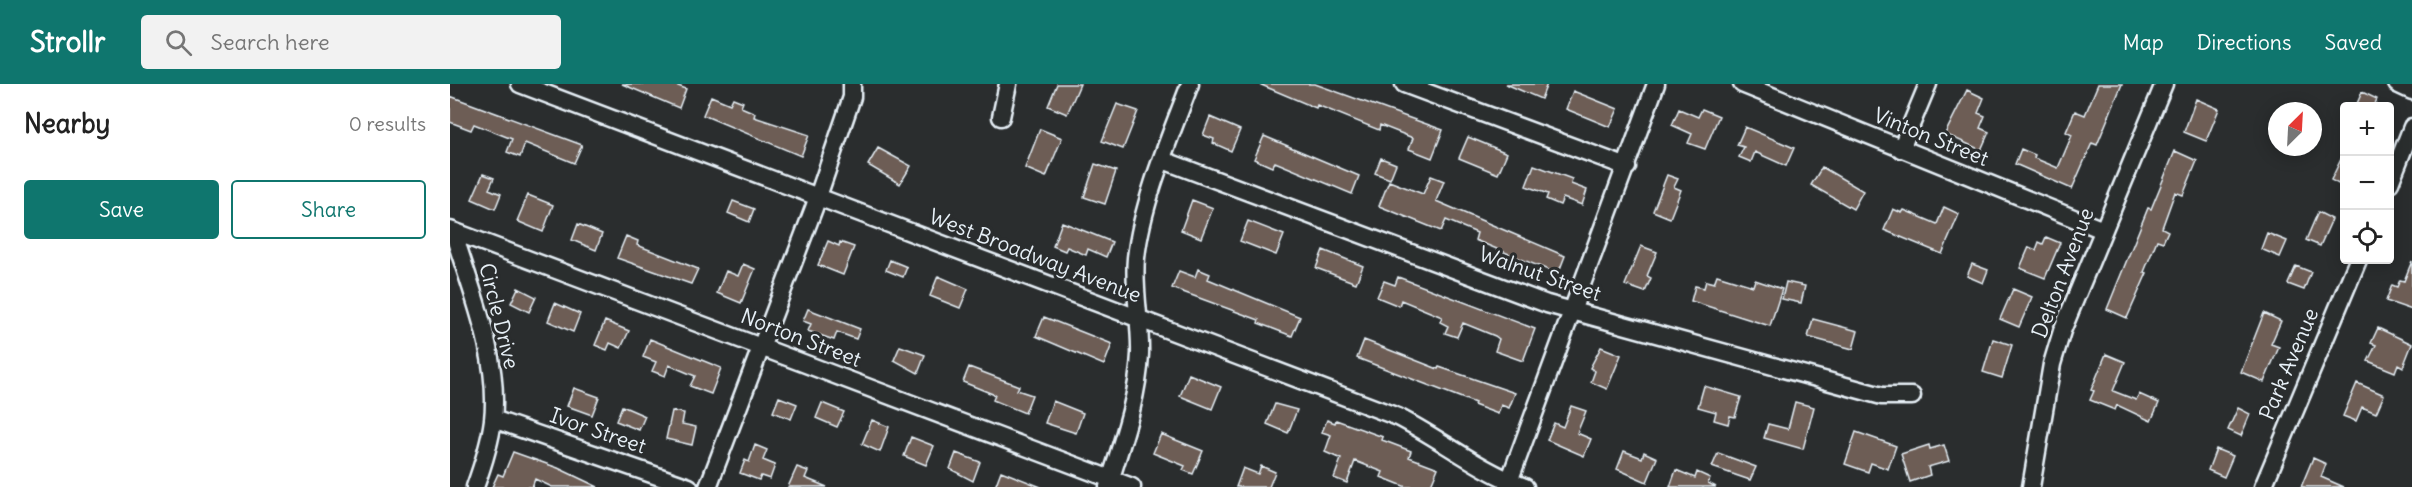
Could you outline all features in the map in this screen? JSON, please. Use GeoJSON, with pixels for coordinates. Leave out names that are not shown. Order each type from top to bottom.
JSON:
{"type":"FeatureCollection","features":[{"type":"Feature","properties":{"kind":"street","name":"West Broadway Avenue"},"geometry":{"type":"LineString","coordinates":[[520,84],[1398,417],[1508,484],[1525,487]]}},
{"type":"Feature","properties":{"kind":"street"},"geometry":{"type":"LineString","coordinates":[[708,487],[818,197],[849,107],[852,84]]}},
{"type":"Feature","properties":{"kind":"street"},"geometry":{"type":"LineString","coordinates":[[1001,117],[1008,84]]}},
{"type":"Feature","properties":{"kind":"street"},"geometry":{"type":"LineString","coordinates":[[1109,483],[1131,410],[1138,375],[1140,353],[1136,257],[1163,160],[1190,84]]}},
{"type":"Feature","properties":{"kind":"street"},"geometry":{"type":"LineString","coordinates":[[1404,84],[1627,167]]}},
{"type":"Feature","properties":{"kind":"street"},"geometry":{"type":"LineString","coordinates":[[1508,484],[1656,84]]}},
{"type":"Feature","properties":{"kind":"street","name":"Vinton Street"},"geometry":{"type":"LineString","coordinates":[[1742,84],[2103,230]]}},
{"type":"Feature","properties":{"kind":"street"},"geometry":{"type":"LineString","coordinates":[[1901,149],[1928,84]]}},
{"type":"Feature","properties":{"kind":"street","name":"Delton Avenue"},"geometry":{"type":"LineString","coordinates":[[2031,487],[2052,364],[2062,331],[2164,84]]}},
{"type":"Feature","properties":{"kind":"street"},"geometry":{"type":"LineString","coordinates":[[2397,84],[2412,91]]}},
{"type":"Feature","properties":{"kind":"street"},"geometry":{"type":"LineString","coordinates":[[2394,173],[2412,127]]}},
{"type":"Feature","properties":{"kind":"street","name":"Walnut Street"},"geometry":{"type":"LineString","coordinates":[[1163,160],[1572,312],[1882,396],[1912,396]]}},
{"type":"Feature","properties":{"kind":"street","name":"Norton Street"},"geometry":{"type":"LineString","coordinates":[[452,231],[760,347],[1109,483],[1132,487]]}},
{"type":"Feature","properties":{"kind":"street","name":"Circle Drive"},"geometry":{"type":"LineString","coordinates":[[452,231],[490,359],[493,384],[493,419],[488,446],[475,487]]}},
{"type":"Feature","properties":{"kind":"street","name":"Park Avenue"},"geometry":{"type":"LineString","coordinates":[[2263,487],[2356,264]]}},
{"type":"Feature","properties":{"kind":"street","name":"Ivor Street"},"geometry":{"type":"LineString","coordinates":[[493,419],[689,487]]}},
{"type":"Feature","properties":{"kind":"building"},"geometry":{"type":"Polygon","coordinates":[[[622,84],[673,84],[686,89],[679,108],[622,84]]]}},
{"type":"Feature","properties":{"kind":"building"},"geometry":{"type":"Polygon","coordinates":[[[1057,84],[1080,84],[1067,114],[1048,106],[1057,84]]]}},
{"type":"Feature","properties":{"kind":"building"},"geometry":{"type":"Polygon","coordinates":[[[1259,84],[1315,84],[1443,130],[1432,158],[1409,149],[1413,138],[1380,125],[1379,130],[1317,105],[1316,108],[1259,84]]]}},
{"type":"Feature","properties":{"kind":"building"},"geometry":{"type":"Polygon","coordinates":[[[1506,84],[1547,84],[1541,99],[1506,84]]]}},
{"type":"Feature","properties":{"kind":"building"},"geometry":{"type":"Polygon","coordinates":[[[2098,84],[2122,84],[2097,145],[2092,143],[2072,189],[2015,164],[2021,149],[2035,155],[2034,158],[2058,168],[2072,135],[2066,132],[2075,111],[2085,115],[2098,84]]]}},
{"type":"Feature","properties":{"kind":"building"},"geometry":{"type":"Polygon","coordinates":[[[1967,90],[1984,98],[1978,113],[1985,116],[1980,128],[1989,132],[1981,150],[1945,134],[1967,90]]]}},
{"type":"Feature","properties":{"kind":"building"},"geometry":{"type":"Polygon","coordinates":[[[1573,91],[1618,109],[1610,127],[1566,109],[1573,91]]]}},
{"type":"Feature","properties":{"kind":"building"},"geometry":{"type":"Polygon","coordinates":[[[2362,92],[2377,99],[2376,102],[2358,102],[2362,92]]]}},
{"type":"Feature","properties":{"kind":"building"},"geometry":{"type":"Polygon","coordinates":[[[450,96],[582,145],[574,163],[525,143],[520,157],[507,152],[512,139],[474,124],[471,130],[450,122],[450,96]]]}},
{"type":"Feature","properties":{"kind":"building"},"geometry":{"type":"Polygon","coordinates":[[[711,96],[730,104],[733,98],[743,102],[741,107],[755,113],[754,117],[809,135],[801,156],[703,115],[711,96]]]}},
{"type":"Feature","properties":{"kind":"building"},"geometry":{"type":"Polygon","coordinates":[[[2196,99],[2219,109],[2206,141],[2184,132],[2196,99]]]}},
{"type":"Feature","properties":{"kind":"building"},"geometry":{"type":"Polygon","coordinates":[[[1117,104],[1138,111],[1123,149],[1102,141],[1117,104]]]}},
{"type":"Feature","properties":{"kind":"building"},"geometry":{"type":"Polygon","coordinates":[[[1679,109],[1698,117],[1702,109],[1719,116],[1705,149],[1688,143],[1692,134],[1672,125],[1679,109]]]}},
{"type":"Feature","properties":{"kind":"building"},"geometry":{"type":"Polygon","coordinates":[[[1210,117],[1240,130],[1231,151],[1213,143],[1214,139],[1203,135],[1210,117]]]}},
{"type":"Feature","properties":{"kind":"building"},"geometry":{"type":"Polygon","coordinates":[[[1745,127],[1794,148],[1786,166],[1755,152],[1751,162],[1739,157],[1744,147],[1737,145],[1745,127]]]}},
{"type":"Feature","properties":{"kind":"building"},"geometry":{"type":"Polygon","coordinates":[[[1040,129],[1062,138],[1046,177],[1025,168],[1040,129]]]}},
{"type":"Feature","properties":{"kind":"building"},"geometry":{"type":"Polygon","coordinates":[[[1264,136],[1359,176],[1352,194],[1275,162],[1272,167],[1254,159],[1264,136]]]}},
{"type":"Feature","properties":{"kind":"building"},"geometry":{"type":"Polygon","coordinates":[[[1468,137],[1507,153],[1498,174],[1459,158],[1468,137]]]}},
{"type":"Feature","properties":{"kind":"building"},"geometry":{"type":"Polygon","coordinates":[[[878,148],[911,166],[900,184],[868,165],[878,148]]]}},
{"type":"Feature","properties":{"kind":"building"},"geometry":{"type":"Polygon","coordinates":[[[2175,151],[2197,161],[2183,195],[2175,192],[2162,228],[2168,231],[2163,242],[2157,240],[2144,272],[2147,273],[2127,318],[2107,309],[2148,208],[2151,209],[2175,151]]]}},
{"type":"Feature","properties":{"kind":"building"},"geometry":{"type":"Polygon","coordinates":[[[1381,158],[1396,164],[1390,179],[1375,173],[1381,158]]]}},
{"type":"Feature","properties":{"kind":"building"},"geometry":{"type":"Polygon","coordinates":[[[2340,161],[2340,185],[2331,180],[2340,161]]]}},
{"type":"Feature","properties":{"kind":"building"},"geometry":{"type":"Polygon","coordinates":[[[1095,164],[1116,171],[1105,204],[1084,197],[1095,164]]]}},
{"type":"Feature","properties":{"kind":"building"},"geometry":{"type":"Polygon","coordinates":[[[1534,165],[1572,179],[1571,184],[1587,190],[1582,205],[1563,198],[1560,205],[1546,199],[1548,194],[1526,186],[1534,165]]]}},
{"type":"Feature","properties":{"kind":"building"},"geometry":{"type":"Polygon","coordinates":[[[1822,167],[1863,191],[1853,209],[1811,185],[1822,167]]]}},
{"type":"Feature","properties":{"kind":"building"},"geometry":{"type":"Polygon","coordinates":[[[483,174],[494,178],[489,189],[501,194],[495,209],[472,199],[483,174]]]}},
{"type":"Feature","properties":{"kind":"building"},"geometry":{"type":"Polygon","coordinates":[[[1667,175],[1678,179],[1674,187],[1681,190],[1670,218],[1653,211],[1667,175]]]}},
{"type":"Feature","properties":{"kind":"building"},"geometry":{"type":"Polygon","coordinates":[[[1431,176],[1444,181],[1436,201],[1565,256],[1558,274],[1475,240],[1477,233],[1446,220],[1441,231],[1379,206],[1389,181],[1423,194],[1431,176]]]}},
{"type":"Feature","properties":{"kind":"building"},"geometry":{"type":"Polygon","coordinates":[[[528,195],[553,205],[543,232],[517,221],[528,195]]]}},
{"type":"Feature","properties":{"kind":"building"},"geometry":{"type":"Polygon","coordinates":[[[1192,200],[1213,208],[1201,238],[1181,230],[1192,200]]]}},
{"type":"Feature","properties":{"kind":"building"},"geometry":{"type":"Polygon","coordinates":[[[733,201],[754,209],[749,222],[728,213],[733,201]]]}},
{"type":"Feature","properties":{"kind":"building"},"geometry":{"type":"Polygon","coordinates":[[[1944,207],[1959,214],[1942,254],[1884,230],[1893,209],[1902,213],[1904,210],[1937,224],[1944,207]]]}},
{"type":"Feature","properties":{"kind":"building"},"geometry":{"type":"Polygon","coordinates":[[[2318,212],[2332,219],[2320,246],[2306,240],[2318,212]]]}},
{"type":"Feature","properties":{"kind":"building"},"geometry":{"type":"Polygon","coordinates":[[[1248,221],[1284,235],[1276,255],[1240,241],[1248,221]]]}},
{"type":"Feature","properties":{"kind":"building"},"geometry":{"type":"Polygon","coordinates":[[[1062,222],[1112,242],[1106,257],[1088,249],[1086,255],[1067,247],[1065,251],[1053,246],[1062,222]]]}},
{"type":"Feature","properties":{"kind":"building"},"geometry":{"type":"Polygon","coordinates":[[[578,224],[602,234],[596,250],[572,240],[578,224]]]}},
{"type":"Feature","properties":{"kind":"building"},"geometry":{"type":"Polygon","coordinates":[[[2267,233],[2287,241],[2280,257],[2261,249],[2267,233]]]}},
{"type":"Feature","properties":{"kind":"building"},"geometry":{"type":"Polygon","coordinates":[[[626,236],[638,241],[637,245],[698,269],[691,284],[617,258],[626,236]]]}},
{"type":"Feature","properties":{"kind":"building"},"geometry":{"type":"Polygon","coordinates":[[[2046,237],[2060,243],[2045,278],[2020,268],[2029,247],[2036,250],[2039,242],[2043,244],[2046,237]]]}},
{"type":"Feature","properties":{"kind":"building"},"geometry":{"type":"Polygon","coordinates":[[[828,241],[839,246],[840,242],[854,247],[843,275],[818,265],[828,241]]]}},
{"type":"Feature","properties":{"kind":"building"},"geometry":{"type":"Polygon","coordinates":[[[1641,246],[1657,252],[1647,276],[1651,278],[1645,292],[1625,285],[1641,246]]]}},
{"type":"Feature","properties":{"kind":"building"},"geometry":{"type":"Polygon","coordinates":[[[1323,250],[1363,266],[1356,283],[1316,268],[1323,250]]]}},
{"type":"Feature","properties":{"kind":"building"},"geometry":{"type":"Polygon","coordinates":[[[890,260],[907,267],[903,277],[886,270],[890,260]]]}},
{"type":"Feature","properties":{"kind":"building"},"geometry":{"type":"Polygon","coordinates":[[[2412,261],[2412,310],[2386,301],[2392,285],[2397,287],[2400,280],[2404,281],[2412,261]]]}},
{"type":"Feature","properties":{"kind":"building"},"geometry":{"type":"Polygon","coordinates":[[[743,264],[755,269],[741,303],[717,293],[726,271],[738,276],[743,264]]]}},
{"type":"Feature","properties":{"kind":"building"},"geometry":{"type":"Polygon","coordinates":[[[1972,264],[1988,270],[1983,283],[1967,276],[1972,264]]]}},
{"type":"Feature","properties":{"kind":"building"},"geometry":{"type":"Polygon","coordinates":[[[2296,266],[2311,272],[2304,290],[2288,284],[2296,266]]]}},
{"type":"Feature","properties":{"kind":"building"},"geometry":{"type":"Polygon","coordinates":[[[1198,269],[1210,274],[1208,279],[1300,317],[1292,336],[1258,323],[1259,320],[1172,288],[1179,271],[1195,277],[1198,269]]]}},
{"type":"Feature","properties":{"kind":"building"},"geometry":{"type":"Polygon","coordinates":[[[1717,275],[1753,286],[1755,280],[1782,289],[1770,326],[1691,301],[1695,286],[1704,288],[1706,281],[1714,283],[1717,275]]]}},
{"type":"Feature","properties":{"kind":"building"},"geometry":{"type":"Polygon","coordinates":[[[938,276],[968,289],[960,308],[930,296],[938,276]]]}},
{"type":"Feature","properties":{"kind":"building"},"geometry":{"type":"Polygon","coordinates":[[[1398,277],[1535,329],[1523,361],[1495,351],[1499,339],[1495,336],[1463,323],[1457,337],[1445,333],[1448,326],[1440,322],[1442,317],[1401,300],[1399,306],[1377,297],[1384,281],[1395,285],[1398,277]]]}},
{"type":"Feature","properties":{"kind":"building"},"geometry":{"type":"Polygon","coordinates":[[[1786,282],[1805,286],[1801,303],[1782,299],[1786,282]]]}},
{"type":"Feature","properties":{"kind":"building"},"geometry":{"type":"Polygon","coordinates":[[[518,288],[536,297],[529,312],[511,303],[518,288]]]}},
{"type":"Feature","properties":{"kind":"building"},"geometry":{"type":"Polygon","coordinates":[[[2013,289],[2032,297],[2019,327],[2000,319],[2013,289]]]}},
{"type":"Feature","properties":{"kind":"building"},"geometry":{"type":"Polygon","coordinates":[[[555,303],[580,314],[573,332],[548,321],[555,303]]]}},
{"type":"Feature","properties":{"kind":"building"},"geometry":{"type":"Polygon","coordinates":[[[808,309],[860,329],[856,339],[837,332],[834,340],[808,331],[811,324],[803,321],[808,309]]]}},
{"type":"Feature","properties":{"kind":"building"},"geometry":{"type":"Polygon","coordinates":[[[2264,313],[2281,321],[2271,344],[2279,347],[2264,382],[2241,372],[2264,313]]]}},
{"type":"Feature","properties":{"kind":"building"},"geometry":{"type":"Polygon","coordinates":[[[1044,317],[1112,344],[1104,365],[1036,336],[1044,317]]]}},
{"type":"Feature","properties":{"kind":"building"},"geometry":{"type":"Polygon","coordinates":[[[1813,319],[1858,331],[1853,349],[1808,337],[1813,319]]]}},
{"type":"Feature","properties":{"kind":"building"},"geometry":{"type":"Polygon","coordinates":[[[605,321],[629,331],[621,348],[610,343],[607,350],[595,345],[605,321]]]}},
{"type":"Feature","properties":{"kind":"building"},"geometry":{"type":"Polygon","coordinates":[[[2378,328],[2412,344],[2403,367],[2398,364],[2395,372],[2368,361],[2376,345],[2371,343],[2378,328]]]}},
{"type":"Feature","properties":{"kind":"building"},"geometry":{"type":"Polygon","coordinates":[[[650,339],[721,368],[711,394],[690,386],[695,376],[669,365],[665,376],[652,371],[656,362],[643,357],[650,339]]]}},
{"type":"Feature","properties":{"kind":"building"},"geometry":{"type":"Polygon","coordinates":[[[1993,339],[2012,345],[2002,378],[1983,372],[1993,339]]]}},
{"type":"Feature","properties":{"kind":"building"},"geometry":{"type":"Polygon","coordinates":[[[1364,340],[1438,369],[1439,367],[1515,393],[1509,408],[1501,405],[1498,414],[1357,358],[1364,340]]]}},
{"type":"Feature","properties":{"kind":"building"},"geometry":{"type":"Polygon","coordinates":[[[900,346],[925,355],[918,373],[894,360],[900,346]]]}},
{"type":"Feature","properties":{"kind":"building"},"geometry":{"type":"Polygon","coordinates":[[[1601,347],[1621,355],[1607,389],[1591,382],[1595,371],[1590,368],[1601,347]]]}},
{"type":"Feature","properties":{"kind":"building"},"geometry":{"type":"Polygon","coordinates":[[[2106,354],[2125,362],[2113,391],[2136,400],[2139,394],[2159,403],[2151,421],[2117,405],[2115,410],[2090,400],[2094,391],[2091,390],[2106,354]]]}},
{"type":"Feature","properties":{"kind":"building"},"geometry":{"type":"Polygon","coordinates":[[[969,367],[1019,386],[1017,390],[1032,395],[1025,413],[993,400],[995,395],[963,382],[969,367]]]}},
{"type":"Feature","properties":{"kind":"building"},"geometry":{"type":"Polygon","coordinates":[[[1189,374],[1221,387],[1212,409],[1180,396],[1189,374]]]}},
{"type":"Feature","properties":{"kind":"building"},"geometry":{"type":"Polygon","coordinates":[[[2357,383],[2384,395],[2376,413],[2362,407],[2356,421],[2343,416],[2357,383]]]}},
{"type":"Feature","properties":{"kind":"building"},"geometry":{"type":"Polygon","coordinates":[[[1704,386],[1741,397],[1735,417],[1730,416],[1728,424],[1714,420],[1716,412],[1698,407],[1704,386]]]}},
{"type":"Feature","properties":{"kind":"building"},"geometry":{"type":"Polygon","coordinates":[[[574,388],[599,397],[592,415],[567,406],[574,388]]]}},
{"type":"Feature","properties":{"kind":"building"},"geometry":{"type":"Polygon","coordinates":[[[779,397],[797,404],[791,419],[773,412],[779,397]]]}},
{"type":"Feature","properties":{"kind":"building"},"geometry":{"type":"Polygon","coordinates":[[[1053,401],[1083,413],[1076,433],[1045,423],[1053,401]]]}},
{"type":"Feature","properties":{"kind":"building"},"geometry":{"type":"Polygon","coordinates":[[[1795,402],[1814,407],[1803,449],[1764,438],[1768,424],[1788,429],[1795,402]]]}},
{"type":"Feature","properties":{"kind":"building"},"geometry":{"type":"Polygon","coordinates":[[[822,403],[844,412],[837,427],[816,418],[822,403]]]}},
{"type":"Feature","properties":{"kind":"building"},"geometry":{"type":"Polygon","coordinates":[[[1275,404],[1297,410],[1288,433],[1267,424],[1275,404]]]}},
{"type":"Feature","properties":{"kind":"building"},"geometry":{"type":"Polygon","coordinates":[[[622,406],[645,416],[639,430],[616,421],[622,406]]]}},
{"type":"Feature","properties":{"kind":"building"},"geometry":{"type":"Polygon","coordinates":[[[1571,406],[1586,411],[1577,433],[1591,439],[1584,456],[1547,440],[1554,423],[1563,427],[1571,406]]]}},
{"type":"Feature","properties":{"kind":"building"},"geometry":{"type":"Polygon","coordinates":[[[2238,408],[2250,414],[2241,436],[2228,430],[2238,408]]]}},
{"type":"Feature","properties":{"kind":"building"},"geometry":{"type":"Polygon","coordinates":[[[672,411],[684,413],[682,424],[696,427],[692,445],[666,439],[672,411]]]}},
{"type":"Feature","properties":{"kind":"building"},"geometry":{"type":"Polygon","coordinates":[[[872,420],[889,427],[880,452],[862,444],[872,420]]]}},
{"type":"Feature","properties":{"kind":"building"},"geometry":{"type":"Polygon","coordinates":[[[1327,420],[1335,423],[1336,420],[1383,437],[1382,440],[1411,451],[1409,457],[1438,468],[1430,487],[1406,487],[1381,477],[1383,472],[1355,461],[1347,483],[1334,478],[1341,459],[1325,452],[1331,435],[1322,432],[1327,420]]]}},
{"type":"Feature","properties":{"kind":"building"},"geometry":{"type":"Polygon","coordinates":[[[1856,432],[1896,446],[1888,469],[1871,463],[1868,472],[1845,464],[1856,432]]]}},
{"type":"Feature","properties":{"kind":"building"},"geometry":{"type":"Polygon","coordinates":[[[1161,434],[1203,451],[1193,474],[1183,470],[1185,466],[1153,453],[1161,434]]]}},
{"type":"Feature","properties":{"kind":"building"},"geometry":{"type":"Polygon","coordinates":[[[911,437],[934,446],[926,465],[904,456],[911,437]]]}},
{"type":"Feature","properties":{"kind":"building"},"geometry":{"type":"Polygon","coordinates":[[[755,445],[767,450],[763,460],[775,465],[770,479],[761,476],[759,480],[740,473],[745,460],[749,462],[755,445]]]}},
{"type":"Feature","properties":{"kind":"building"},"geometry":{"type":"Polygon","coordinates":[[[1929,445],[1930,449],[1944,445],[1949,461],[1928,467],[1930,475],[1910,482],[1901,454],[1929,445]]]}},
{"type":"Feature","properties":{"kind":"building"},"geometry":{"type":"Polygon","coordinates":[[[2216,449],[2233,456],[2224,477],[2208,470],[2216,449]]]}},
{"type":"Feature","properties":{"kind":"building"},"geometry":{"type":"Polygon","coordinates":[[[1624,451],[1642,458],[1644,452],[1657,458],[1647,482],[1617,469],[1624,451]]]}},
{"type":"Feature","properties":{"kind":"building"},"geometry":{"type":"Polygon","coordinates":[[[513,452],[558,468],[598,487],[552,487],[535,479],[532,487],[492,487],[498,474],[503,476],[513,452]]]}},
{"type":"Feature","properties":{"kind":"building"},"geometry":{"type":"Polygon","coordinates":[[[956,453],[980,462],[973,481],[950,469],[956,453]]]}},
{"type":"Feature","properties":{"kind":"building"},"geometry":{"type":"Polygon","coordinates":[[[1718,453],[1756,467],[1750,480],[1712,467],[1718,453]]]}},
{"type":"Feature","properties":{"kind":"building"},"geometry":{"type":"Polygon","coordinates":[[[2313,458],[2326,464],[2321,477],[2344,487],[2301,487],[2313,458]]]}},
{"type":"Feature","properties":{"kind":"building"},"geometry":{"type":"Polygon","coordinates":[[[1261,466],[1275,472],[1269,487],[1236,487],[1243,468],[1258,474],[1261,466]]]}},
{"type":"Feature","properties":{"kind":"building"},"geometry":{"type":"Polygon","coordinates":[[[797,467],[808,471],[805,478],[827,487],[788,487],[797,467]]]}},
{"type":"Feature","properties":{"kind":"building"},"geometry":{"type":"Polygon","coordinates":[[[1676,470],[1695,478],[1697,472],[1710,478],[1708,483],[1716,487],[1670,487],[1676,470]]]}},
{"type":"Feature","properties":{"kind":"building"},"geometry":{"type":"Polygon","coordinates":[[[1001,471],[1041,487],[995,487],[1001,471]]]}}]}
